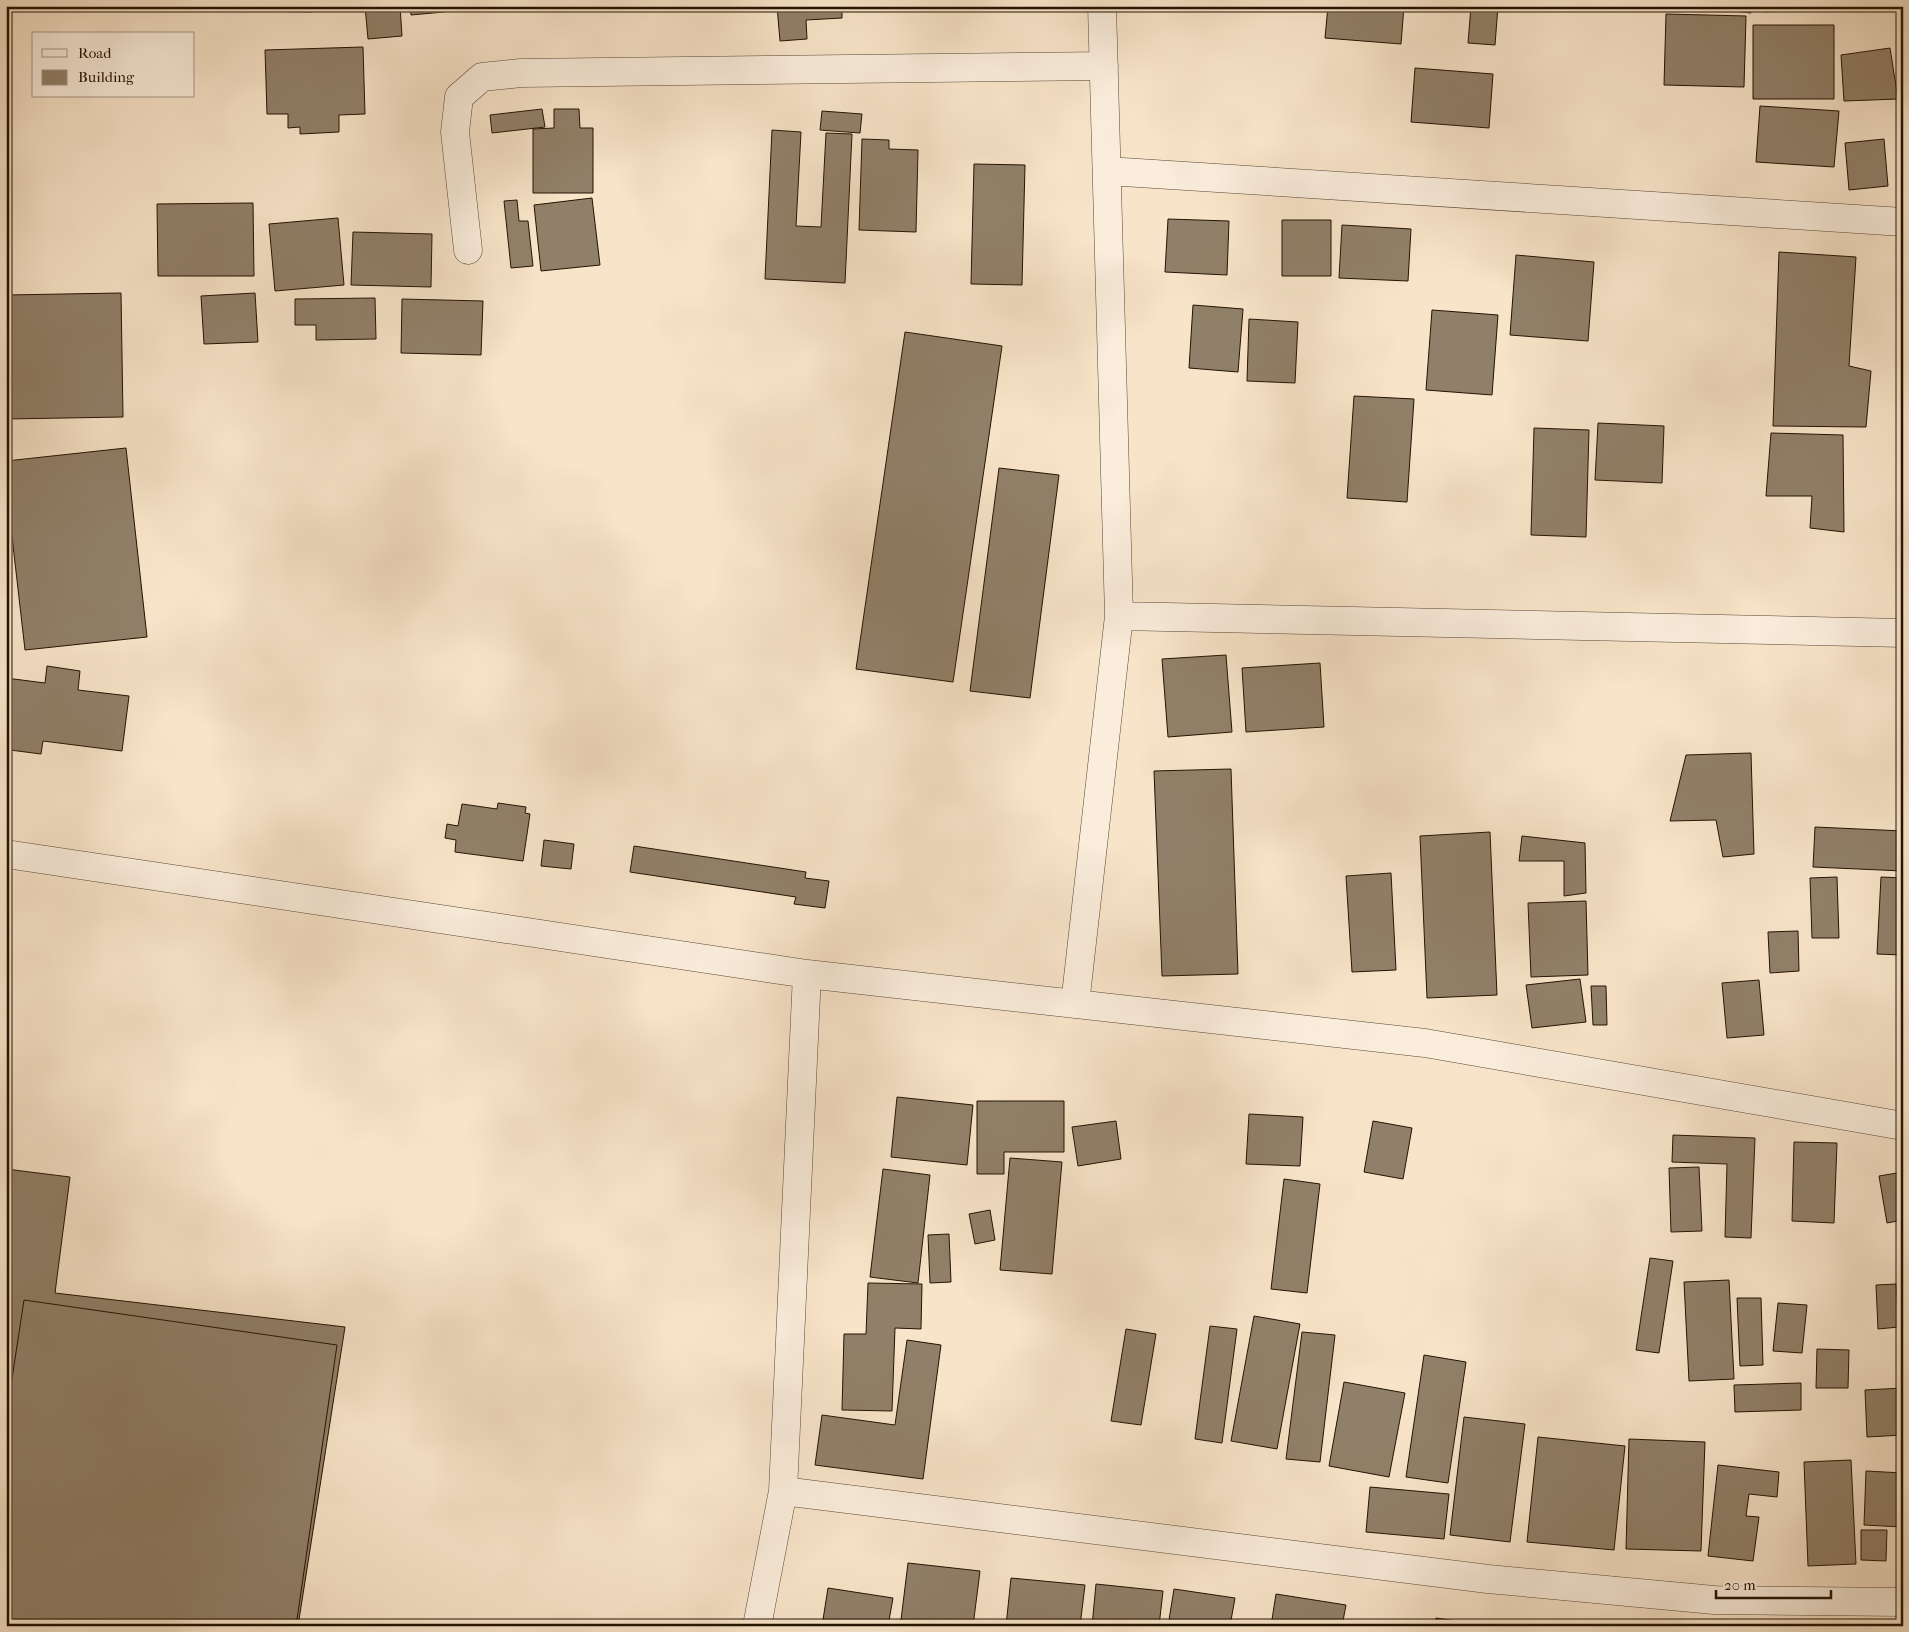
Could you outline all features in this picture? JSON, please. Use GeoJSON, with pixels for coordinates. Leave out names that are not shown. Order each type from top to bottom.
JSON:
{"type":"FeatureCollection","features":[{"type":"Feature","properties":{"kind":"street"},"geometry":{"type":"LineString","coordinates":[[1075,1004],[1119,616],[1102,6]]}},
{"type":"Feature","properties":{"kind":"street"},"geometry":{"type":"LineString","coordinates":[[468,250],[455,132],[459,97],[482,77],[521,73],[1104,66]]}},
{"type":"Feature","properties":{"kind":"street"},"geometry":{"type":"LineString","coordinates":[[1107,171],[1903,222]]}},
{"type":"Feature","properties":{"kind":"street"},"geometry":{"type":"LineString","coordinates":[[1119,616],[1903,633]]}},
{"type":"Feature","properties":{"kind":"street"},"geometry":{"type":"LineString","coordinates":[[6,854],[807,974],[1425,1043],[1903,1126]]}},
{"type":"Feature","properties":{"kind":"street"},"geometry":{"type":"LineString","coordinates":[[758,1626],[783,1491],[807,974]]}},
{"type":"Feature","properties":{"kind":"street"},"geometry":{"type":"LineString","coordinates":[[783,1491],[1498,1580],[1714,1600],[1903,1602]]}},
{"type":"Feature","properties":{"kind":"building"},"geometry":{"type":"Polygon","coordinates":[[[258,6],[312,6],[312,12],[258,11],[258,6]]]}},
{"type":"Feature","properties":{"kind":"building"},"geometry":{"type":"Polygon","coordinates":[[[365,6],[400,6],[402,36],[368,39],[365,6]]]}},
{"type":"Feature","properties":{"kind":"building"},"geometry":{"type":"Polygon","coordinates":[[[410,6],[444,6],[444,12],[411,15],[410,6]]]}},
{"type":"Feature","properties":{"kind":"building"},"geometry":{"type":"Polygon","coordinates":[[[777,6],[842,6],[842,18],[806,20],[807,39],[780,41],[777,6]]]}},
{"type":"Feature","properties":{"kind":"building"},"geometry":{"type":"Polygon","coordinates":[[[1328,6],[1404,6],[1401,44],[1325,38],[1328,6]]]}},
{"type":"Feature","properties":{"kind":"building"},"geometry":{"type":"Polygon","coordinates":[[[1471,6],[1498,6],[1495,45],[1468,43],[1471,6]]]}},
{"type":"Feature","properties":{"kind":"building"},"geometry":{"type":"Polygon","coordinates":[[[1688,6],[1751,6],[1751,13],[1688,6]]]}},
{"type":"Feature","properties":{"kind":"building"},"geometry":{"type":"Polygon","coordinates":[[[1764,6],[1789,6],[1789,11],[1764,12],[1764,6]]]}},
{"type":"Feature","properties":{"kind":"building"},"geometry":{"type":"Polygon","coordinates":[[[1666,14],[1746,16],[1744,87],[1664,85],[1666,14]]]}},
{"type":"Feature","properties":{"kind":"building"},"geometry":{"type":"Polygon","coordinates":[[[1753,25],[1834,25],[1834,99],[1753,99],[1753,25]]]}},
{"type":"Feature","properties":{"kind":"building"},"geometry":{"type":"Polygon","coordinates":[[[363,47],[365,114],[339,115],[339,132],[300,134],[300,127],[288,128],[288,114],[267,114],[265,50],[363,47]]]}},
{"type":"Feature","properties":{"kind":"building"},"geometry":{"type":"Polygon","coordinates":[[[1890,48],[1898,99],[1844,101],[1841,55],[1890,48]]]}},
{"type":"Feature","properties":{"kind":"building"},"geometry":{"type":"Polygon","coordinates":[[[1415,68],[1493,74],[1489,128],[1411,122],[1415,68]]]}},
{"type":"Feature","properties":{"kind":"building"},"geometry":{"type":"Polygon","coordinates":[[[1760,106],[1839,111],[1834,167],[1756,162],[1760,106]]]}},
{"type":"Feature","properties":{"kind":"building"},"geometry":{"type":"Polygon","coordinates":[[[542,109],[545,127],[492,133],[490,115],[542,109]]]}},
{"type":"Feature","properties":{"kind":"building"},"geometry":{"type":"Polygon","coordinates":[[[554,109],[579,109],[580,128],[593,128],[593,193],[533,193],[533,129],[554,128],[554,109]]]}},
{"type":"Feature","properties":{"kind":"building"},"geometry":{"type":"Polygon","coordinates":[[[822,111],[862,114],[860,133],[820,130],[822,111]]]}},
{"type":"Feature","properties":{"kind":"building"},"geometry":{"type":"Polygon","coordinates":[[[772,130],[801,132],[796,226],[821,227],[826,133],[852,134],[845,283],[765,279],[772,130]]]}},
{"type":"Feature","properties":{"kind":"building"},"geometry":{"type":"Polygon","coordinates":[[[862,139],[889,140],[889,149],[918,150],[916,232],[859,230],[862,139]]]}},
{"type":"Feature","properties":{"kind":"building"},"geometry":{"type":"Polygon","coordinates":[[[1884,139],[1888,186],[1849,190],[1845,143],[1884,139]]]}},
{"type":"Feature","properties":{"kind":"building"},"geometry":{"type":"Polygon","coordinates":[[[974,164],[1025,165],[1022,285],[971,284],[974,164]]]}},
{"type":"Feature","properties":{"kind":"building"},"geometry":{"type":"Polygon","coordinates":[[[592,198],[600,265],[541,271],[534,205],[592,198]]]}},
{"type":"Feature","properties":{"kind":"building"},"geometry":{"type":"Polygon","coordinates":[[[517,200],[519,221],[528,221],[533,266],[511,268],[504,201],[517,200]]]}},
{"type":"Feature","properties":{"kind":"building"},"geometry":{"type":"Polygon","coordinates":[[[253,203],[254,276],[158,276],[157,204],[253,203]]]}},
{"type":"Feature","properties":{"kind":"building"},"geometry":{"type":"Polygon","coordinates":[[[338,218],[344,285],[275,291],[269,224],[338,218]]]}},
{"type":"Feature","properties":{"kind":"building"},"geometry":{"type":"Polygon","coordinates":[[[1168,219],[1229,221],[1227,275],[1165,272],[1168,219]]]}},
{"type":"Feature","properties":{"kind":"building"},"geometry":{"type":"Polygon","coordinates":[[[1282,220],[1331,220],[1331,276],[1282,276],[1282,220]]]}},
{"type":"Feature","properties":{"kind":"building"},"geometry":{"type":"Polygon","coordinates":[[[1342,225],[1411,229],[1408,281],[1339,278],[1342,225]]]}},
{"type":"Feature","properties":{"kind":"building"},"geometry":{"type":"Polygon","coordinates":[[[353,232],[432,234],[431,287],[351,285],[353,232]]]}},
{"type":"Feature","properties":{"kind":"building"},"geometry":{"type":"Polygon","coordinates":[[[1779,252],[1856,257],[1849,366],[1871,371],[1866,427],[1773,426],[1779,252]]]}},
{"type":"Feature","properties":{"kind":"building"},"geometry":{"type":"Polygon","coordinates":[[[1516,255],[1594,262],[1588,341],[1510,335],[1516,255]]]}},
{"type":"Feature","properties":{"kind":"building"},"geometry":{"type":"Polygon","coordinates":[[[121,293],[123,417],[6,419],[6,295],[121,293]]]}},
{"type":"Feature","properties":{"kind":"building"},"geometry":{"type":"Polygon","coordinates":[[[255,293],[258,342],[204,344],[201,296],[255,293]]]}},
{"type":"Feature","properties":{"kind":"building"},"geometry":{"type":"Polygon","coordinates":[[[375,298],[376,339],[316,340],[316,325],[295,325],[295,299],[375,298]]]}},
{"type":"Feature","properties":{"kind":"building"},"geometry":{"type":"Polygon","coordinates":[[[402,299],[483,301],[481,355],[401,353],[402,299]]]}},
{"type":"Feature","properties":{"kind":"building"},"geometry":{"type":"Polygon","coordinates":[[[1193,305],[1243,309],[1238,372],[1189,368],[1193,305]]]}},
{"type":"Feature","properties":{"kind":"building"},"geometry":{"type":"Polygon","coordinates":[[[1432,310],[1498,315],[1492,395],[1426,390],[1432,310]]]}},
{"type":"Feature","properties":{"kind":"building"},"geometry":{"type":"Polygon","coordinates":[[[1249,319],[1298,322],[1295,383],[1247,381],[1249,319]]]}},
{"type":"Feature","properties":{"kind":"building"},"geometry":{"type":"Polygon","coordinates":[[[905,332],[1002,346],[953,682],[856,669],[905,332]]]}},
{"type":"Feature","properties":{"kind":"building"},"geometry":{"type":"Polygon","coordinates":[[[1354,396],[1414,399],[1407,502],[1347,498],[1354,396]]]}},
{"type":"Feature","properties":{"kind":"building"},"geometry":{"type":"Polygon","coordinates":[[[1598,423],[1664,426],[1662,483],[1595,480],[1598,423]]]}},
{"type":"Feature","properties":{"kind":"building"},"geometry":{"type":"Polygon","coordinates":[[[1534,428],[1589,430],[1586,537],[1531,535],[1534,428]]]}},
{"type":"Feature","properties":{"kind":"building"},"geometry":{"type":"Polygon","coordinates":[[[1771,433],[1843,435],[1844,532],[1810,528],[1812,496],[1766,496],[1771,433]]]}},
{"type":"Feature","properties":{"kind":"building"},"geometry":{"type":"Polygon","coordinates":[[[126,448],[147,637],[25,650],[6,484],[6,461],[126,448]]]}},
{"type":"Feature","properties":{"kind":"building"},"geometry":{"type":"Polygon","coordinates":[[[999,468],[1059,475],[1030,698],[970,691],[999,468]]]}},
{"type":"Feature","properties":{"kind":"building"},"geometry":{"type":"Polygon","coordinates":[[[1226,655],[1232,732],[1168,737],[1162,659],[1226,655]]]}},
{"type":"Feature","properties":{"kind":"building"},"geometry":{"type":"Polygon","coordinates":[[[1320,663],[1324,727],[1246,732],[1242,668],[1320,663]]]}},
{"type":"Feature","properties":{"kind":"building"},"geometry":{"type":"Polygon","coordinates":[[[47,666],[80,671],[78,690],[129,696],[122,751],[43,741],[41,754],[10,750],[12,742],[6,741],[6,678],[45,683],[47,666]]]}},
{"type":"Feature","properties":{"kind":"building"},"geometry":{"type":"Polygon","coordinates":[[[1751,753],[1754,854],[1723,857],[1716,820],[1670,821],[1686,755],[1751,753]]]}},
{"type":"Feature","properties":{"kind":"building"},"geometry":{"type":"Polygon","coordinates":[[[1231,769],[1238,974],[1162,976],[1154,771],[1231,769]]]}},
{"type":"Feature","properties":{"kind":"building"},"geometry":{"type":"Polygon","coordinates":[[[498,803],[526,807],[525,813],[530,814],[523,861],[455,852],[456,840],[445,838],[447,824],[458,826],[462,804],[497,809],[498,803]]]}},
{"type":"Feature","properties":{"kind":"building"},"geometry":{"type":"Polygon","coordinates":[[[1815,827],[1903,831],[1903,871],[1813,867],[1815,827]]]}},
{"type":"Feature","properties":{"kind":"building"},"geometry":{"type":"Polygon","coordinates":[[[1490,832],[1497,995],[1427,998],[1420,836],[1490,832]]]}},
{"type":"Feature","properties":{"kind":"building"},"geometry":{"type":"Polygon","coordinates":[[[1522,836],[1585,843],[1586,893],[1564,896],[1564,861],[1519,861],[1522,836]]]}},
{"type":"Feature","properties":{"kind":"building"},"geometry":{"type":"Polygon","coordinates":[[[544,840],[574,844],[571,869],[541,866],[544,840]]]}},
{"type":"Feature","properties":{"kind":"building"},"geometry":{"type":"Polygon","coordinates":[[[634,846],[806,872],[805,878],[829,881],[825,908],[794,904],[796,897],[630,872],[634,846]]]}},
{"type":"Feature","properties":{"kind":"building"},"geometry":{"type":"Polygon","coordinates":[[[1391,873],[1396,970],[1352,972],[1346,876],[1391,873]]]}},
{"type":"Feature","properties":{"kind":"building"},"geometry":{"type":"Polygon","coordinates":[[[1837,877],[1839,938],[1812,938],[1810,878],[1837,877]]]}},
{"type":"Feature","properties":{"kind":"building"},"geometry":{"type":"Polygon","coordinates":[[[1881,877],[1903,878],[1903,955],[1877,954],[1881,877]]]}},
{"type":"Feature","properties":{"kind":"building"},"geometry":{"type":"Polygon","coordinates":[[[1586,901],[1588,975],[1531,977],[1528,903],[1586,901]]]}},
{"type":"Feature","properties":{"kind":"building"},"geometry":{"type":"Polygon","coordinates":[[[1798,931],[1799,971],[1770,973],[1768,932],[1798,931]]]}},
{"type":"Feature","properties":{"kind":"building"},"geometry":{"type":"Polygon","coordinates":[[[1580,979],[1586,1022],[1532,1028],[1526,985],[1580,979]]]}},
{"type":"Feature","properties":{"kind":"building"},"geometry":{"type":"Polygon","coordinates":[[[1759,980],[1764,1035],[1727,1038],[1722,983],[1759,980]]]}},
{"type":"Feature","properties":{"kind":"building"},"geometry":{"type":"Polygon","coordinates":[[[1591,986],[1606,986],[1607,1025],[1593,1025],[1591,986]]]}},
{"type":"Feature","properties":{"kind":"building"},"geometry":{"type":"Polygon","coordinates":[[[897,1097],[973,1105],[967,1165],[891,1157],[897,1097]]]}},
{"type":"Feature","properties":{"kind":"building"},"geometry":{"type":"Polygon","coordinates":[[[977,1101],[1064,1101],[1064,1152],[1004,1152],[1004,1174],[977,1174],[977,1101]]]}},
{"type":"Feature","properties":{"kind":"building"},"geometry":{"type":"Polygon","coordinates":[[[1249,1114],[1303,1117],[1300,1166],[1246,1164],[1249,1114]]]}},
{"type":"Feature","properties":{"kind":"building"},"geometry":{"type":"Polygon","coordinates":[[[1116,1121],[1121,1159],[1078,1166],[1072,1127],[1116,1121]]]}},
{"type":"Feature","properties":{"kind":"building"},"geometry":{"type":"Polygon","coordinates":[[[1373,1121],[1412,1128],[1403,1179],[1364,1172],[1373,1121]]]}},
{"type":"Feature","properties":{"kind":"building"},"geometry":{"type":"Polygon","coordinates":[[[1673,1135],[1755,1138],[1751,1238],[1725,1237],[1727,1164],[1672,1162],[1673,1135]]]}},
{"type":"Feature","properties":{"kind":"building"},"geometry":{"type":"Polygon","coordinates":[[[1794,1142],[1837,1143],[1834,1223],[1792,1221],[1794,1142]]]}},
{"type":"Feature","properties":{"kind":"building"},"geometry":{"type":"Polygon","coordinates":[[[1010,1158],[1062,1162],[1052,1274],[1000,1270],[1010,1158]]]}},
{"type":"Feature","properties":{"kind":"building"},"geometry":{"type":"Polygon","coordinates":[[[1699,1167],[1702,1231],[1671,1232],[1669,1168],[1699,1167]]]}},
{"type":"Feature","properties":{"kind":"building"},"geometry":{"type":"Polygon","coordinates":[[[6,1169],[70,1177],[55,1293],[345,1327],[298,1626],[6,1626],[6,1169]]]}},
{"type":"Feature","properties":{"kind":"building"},"geometry":{"type":"Polygon","coordinates":[[[883,1169],[930,1175],[918,1283],[870,1277],[883,1169]]]}},
{"type":"Feature","properties":{"kind":"building"},"geometry":{"type":"Polygon","coordinates":[[[1903,1172],[1903,1220],[1887,1223],[1879,1176],[1903,1172]]]}},
{"type":"Feature","properties":{"kind":"building"},"geometry":{"type":"Polygon","coordinates":[[[1284,1179],[1320,1184],[1307,1293],[1271,1289],[1284,1179]]]}},
{"type":"Feature","properties":{"kind":"building"},"geometry":{"type":"Polygon","coordinates":[[[990,1210],[995,1240],[975,1244],[969,1214],[990,1210]]]}},
{"type":"Feature","properties":{"kind":"building"},"geometry":{"type":"Polygon","coordinates":[[[949,1234],[951,1282],[930,1283],[928,1235],[949,1234]]]}},
{"type":"Feature","properties":{"kind":"building"},"geometry":{"type":"Polygon","coordinates":[[[1650,1258],[1673,1261],[1659,1353],[1636,1350],[1650,1258]]]}},
{"type":"Feature","properties":{"kind":"building"},"geometry":{"type":"Polygon","coordinates":[[[1729,1280],[1734,1379],[1689,1381],[1684,1282],[1729,1280]]]}},
{"type":"Feature","properties":{"kind":"building"},"geometry":{"type":"Polygon","coordinates":[[[868,1283],[922,1284],[921,1329],[895,1328],[892,1411],[842,1410],[844,1334],[866,1334],[868,1283]]]}},
{"type":"Feature","properties":{"kind":"building"},"geometry":{"type":"Polygon","coordinates":[[[1896,1284],[1899,1327],[1878,1329],[1876,1285],[1896,1284]]]}},
{"type":"Feature","properties":{"kind":"building"},"geometry":{"type":"Polygon","coordinates":[[[1737,1298],[1761,1298],[1763,1365],[1740,1366],[1737,1298]]]}},
{"type":"Feature","properties":{"kind":"building"},"geometry":{"type":"Polygon","coordinates":[[[24,1300],[337,1345],[296,1626],[6,1626],[6,1418],[24,1300]]]}},
{"type":"Feature","properties":{"kind":"building"},"geometry":{"type":"Polygon","coordinates":[[[1778,1303],[1807,1305],[1802,1353],[1773,1351],[1778,1303]]]}},
{"type":"Feature","properties":{"kind":"building"},"geometry":{"type":"Polygon","coordinates":[[[1254,1316],[1300,1324],[1277,1449],[1231,1441],[1254,1316]]]}},
{"type":"Feature","properties":{"kind":"building"},"geometry":{"type":"Polygon","coordinates":[[[1210,1326],[1237,1329],[1222,1443],[1195,1439],[1210,1326]]]}},
{"type":"Feature","properties":{"kind":"building"},"geometry":{"type":"Polygon","coordinates":[[[1126,1329],[1156,1334],[1141,1425],[1111,1421],[1126,1329]]]}},
{"type":"Feature","properties":{"kind":"building"},"geometry":{"type":"Polygon","coordinates":[[[1302,1332],[1335,1335],[1320,1462],[1286,1459],[1302,1332]]]}},
{"type":"Feature","properties":{"kind":"building"},"geometry":{"type":"Polygon","coordinates":[[[907,1340],[941,1345],[923,1479],[815,1465],[822,1415],[895,1425],[907,1340]]]}},
{"type":"Feature","properties":{"kind":"building"},"geometry":{"type":"Polygon","coordinates":[[[1817,1349],[1849,1350],[1848,1388],[1816,1388],[1817,1349]]]}},
{"type":"Feature","properties":{"kind":"building"},"geometry":{"type":"Polygon","coordinates":[[[1424,1355],[1466,1362],[1448,1483],[1406,1477],[1424,1355]]]}},
{"type":"Feature","properties":{"kind":"building"},"geometry":{"type":"Polygon","coordinates":[[[1344,1382],[1405,1393],[1389,1477],[1329,1466],[1344,1382]]]}},
{"type":"Feature","properties":{"kind":"building"},"geometry":{"type":"Polygon","coordinates":[[[1801,1383],[1801,1410],[1735,1412],[1734,1385],[1801,1383]]]}},
{"type":"Feature","properties":{"kind":"building"},"geometry":{"type":"Polygon","coordinates":[[[1903,1388],[1903,1435],[1867,1437],[1865,1390],[1903,1388]]]}},
{"type":"Feature","properties":{"kind":"building"},"geometry":{"type":"Polygon","coordinates":[[[1464,1417],[1525,1424],[1510,1542],[1450,1535],[1464,1417]]]}},
{"type":"Feature","properties":{"kind":"building"},"geometry":{"type":"Polygon","coordinates":[[[1538,1437],[1625,1446],[1614,1550],[1527,1542],[1538,1437]]]}},
{"type":"Feature","properties":{"kind":"building"},"geometry":{"type":"Polygon","coordinates":[[[1629,1439],[1705,1442],[1701,1551],[1626,1549],[1629,1439]]]}},
{"type":"Feature","properties":{"kind":"building"},"geometry":{"type":"Polygon","coordinates":[[[1851,1460],[1856,1564],[1808,1566],[1804,1462],[1851,1460]]]}},
{"type":"Feature","properties":{"kind":"building"},"geometry":{"type":"Polygon","coordinates":[[[1718,1465],[1779,1472],[1777,1497],[1749,1494],[1746,1516],[1759,1517],[1753,1561],[1708,1556],[1718,1465]]]}},
{"type":"Feature","properties":{"kind":"building"},"geometry":{"type":"Polygon","coordinates":[[[1866,1471],[1903,1473],[1903,1527],[1864,1525],[1866,1471]]]}},
{"type":"Feature","properties":{"kind":"building"},"geometry":{"type":"Polygon","coordinates":[[[1370,1487],[1449,1494],[1444,1539],[1366,1532],[1370,1487]]]}},
{"type":"Feature","properties":{"kind":"building"},"geometry":{"type":"Polygon","coordinates":[[[1861,1530],[1887,1530],[1886,1561],[1861,1560],[1861,1530]]]}},
{"type":"Feature","properties":{"kind":"building"},"geometry":{"type":"Polygon","coordinates":[[[908,1563],[980,1571],[973,1626],[946,1626],[901,1620],[908,1563]]]}},
{"type":"Feature","properties":{"kind":"building"},"geometry":{"type":"Polygon","coordinates":[[[1011,1578],[1085,1585],[1080,1626],[1006,1626],[1011,1578]]]}},
{"type":"Feature","properties":{"kind":"building"},"geometry":{"type":"Polygon","coordinates":[[[1096,1584],[1163,1591],[1159,1626],[1092,1626],[1096,1584]]]}},
{"type":"Feature","properties":{"kind":"building"},"geometry":{"type":"Polygon","coordinates":[[[828,1588],[893,1598],[888,1626],[822,1626],[828,1588]]]}},
{"type":"Feature","properties":{"kind":"building"},"geometry":{"type":"Polygon","coordinates":[[[1174,1589],[1235,1598],[1230,1626],[1168,1626],[1174,1589]]]}},
{"type":"Feature","properties":{"kind":"building"},"geometry":{"type":"Polygon","coordinates":[[[1276,1594],[1346,1605],[1342,1626],[1271,1626],[1276,1594]]]}},
{"type":"Feature","properties":{"kind":"building"},"geometry":{"type":"Polygon","coordinates":[[[1436,1618],[1490,1626],[1435,1626],[1436,1618]]]}},
{"type":"Feature","properties":{"kind":"building"},"geometry":{"type":"Polygon","coordinates":[[[1519,1621],[1559,1626],[1519,1626],[1519,1621]]]}}]}
